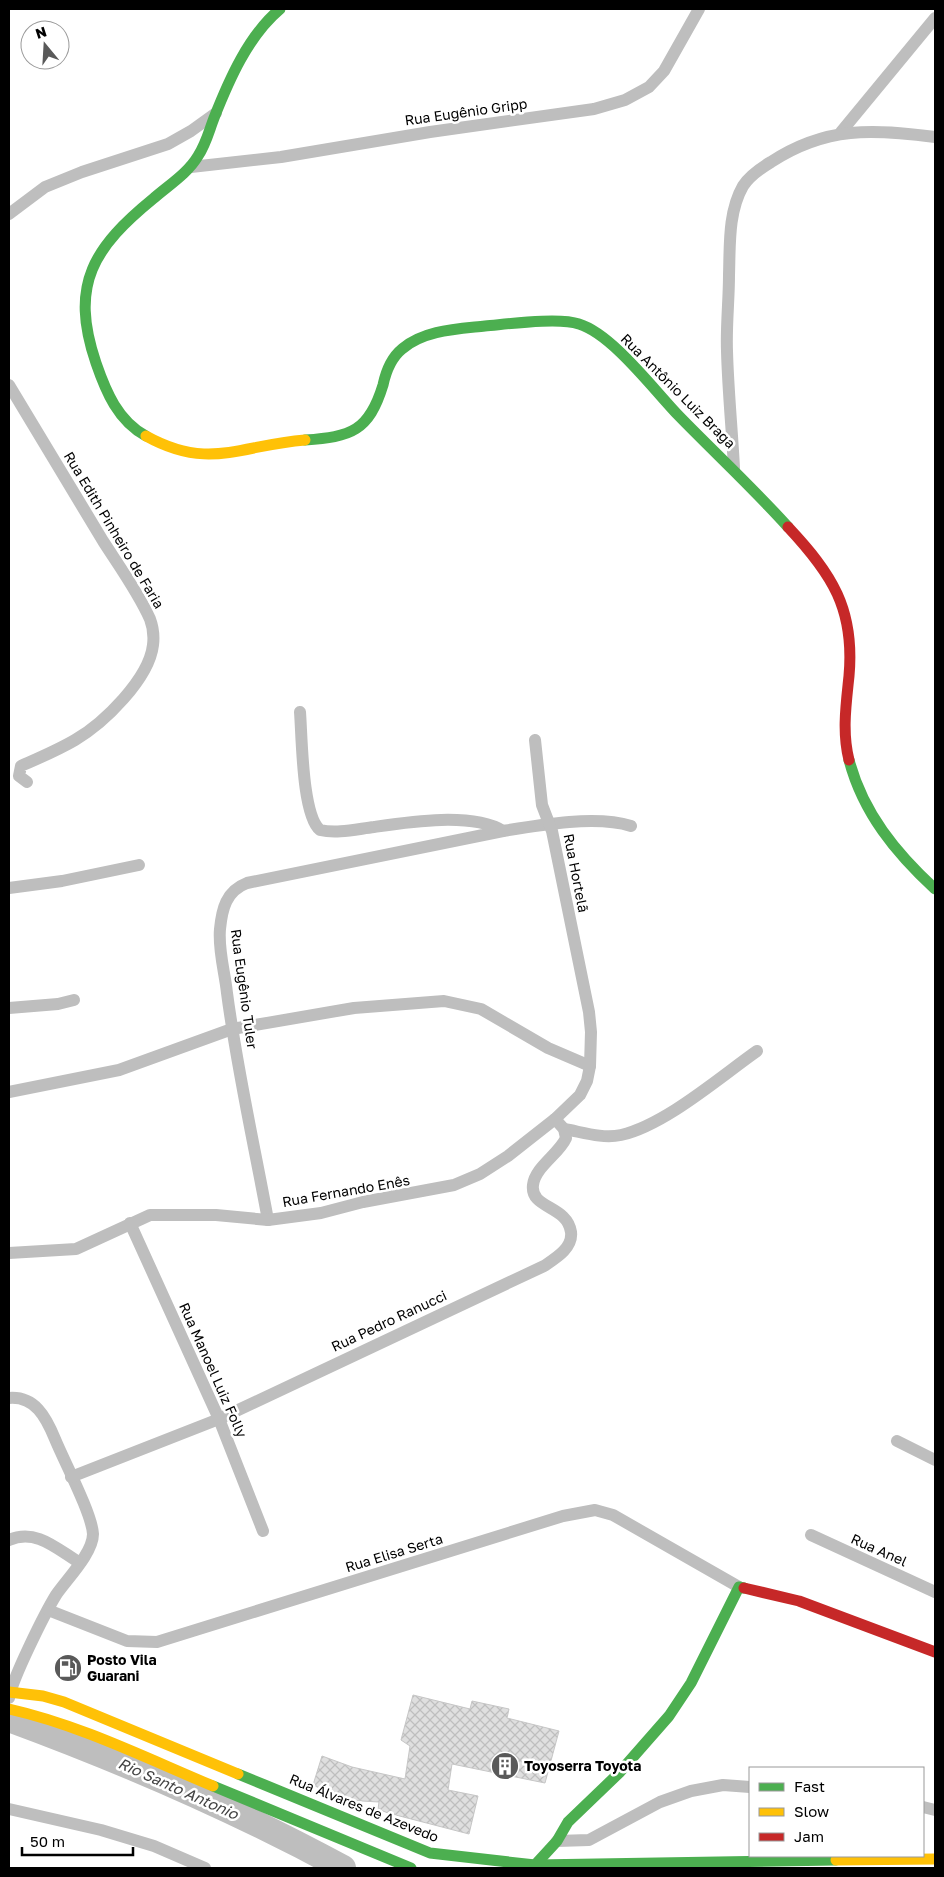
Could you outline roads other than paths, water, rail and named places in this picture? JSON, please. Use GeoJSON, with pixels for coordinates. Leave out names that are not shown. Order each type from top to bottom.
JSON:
{"type":"FeatureCollection","features":[{"type":"Feature","properties":{"kind":"street","name":"Rua Antônio Luiz Braga"},"geometry":{"type":"LineString","coordinates":[[280,9],[262,25],[216,113],[204,149],[191,167],[143,208],[101,249],[91,266],[86,290],[88,336],[103,387],[125,422],[157,442],[192,455],[224,455],[273,443],[326,439],[346,434],[365,423],[373,413],[389,366],[396,355],[410,342],[429,334],[506,325],[570,322],[581,324],[591,329],[614,346],[697,434],[734,468],[828,573],[839,595],[848,621],[852,649],[845,729],[849,756],[858,784],[878,828],[911,868],[935,889]]}},
{"type":"Feature","properties":{"kind":"street","name":"Rua Eugênio Gripp"},"geometry":{"type":"LineString","coordinates":[[191,167],[281,157],[430,132],[594,109],[626,100],[649,87],[664,71],[699,9]]}},
{"type":"Feature","properties":{"kind":"street"},"geometry":{"type":"LineString","coordinates":[[841,132],[935,18]]}},
{"type":"Feature","properties":{"kind":"street"},"geometry":{"type":"LineString","coordinates":[[9,214],[45,187],[82,172],[168,144],[191,131],[216,113]]}},
{"type":"Feature","properties":{"kind":"street"},"geometry":{"type":"LineString","coordinates":[[734,468],[727,351],[732,224],[737,198],[744,184],[757,171],[784,153],[816,138],[841,132],[902,133],[935,137]]}},
{"type":"Feature","properties":{"kind":"street","name":"Rua Edith Pinheiro de Faria"},"geometry":{"type":"LineString","coordinates":[[9,385],[129,583],[150,620],[153,630],[153,645],[150,657],[142,674],[127,694],[92,728],[76,739],[21,766],[18,776],[28,782]]}},
{"type":"Feature","properties":{"kind":"street","name":"Rua Eugênio Tuler"},"geometry":{"type":"LineString","coordinates":[[300,712],[304,777],[313,822],[320,830],[354,830],[401,823],[441,821],[487,824],[502,831]]}},
{"type":"Feature","properties":{"kind":"street","name":"Rua Hortelã"},"geometry":{"type":"LineString","coordinates":[[535,740],[542,805],[550,824],[589,1012]]}},
{"type":"Feature","properties":{"kind":"street","name":"Rua Eugênio Tuler"},"geometry":{"type":"LineString","coordinates":[[268,1220],[232,1030],[220,929],[224,906],[235,888],[246,882],[502,831],[550,824],[616,821],[631,826]]}},
{"type":"Feature","properties":{"kind":"street"},"geometry":{"type":"LineString","coordinates":[[9,888],[62,881],[139,865]]}},
{"type":"Feature","properties":{"kind":"street"},"geometry":{"type":"LineString","coordinates":[[9,1008],[58,1004],[74,1000]]}},
{"type":"Feature","properties":{"kind":"street"},"geometry":{"type":"LineString","coordinates":[[9,1092],[119,1070],[232,1030],[354,1008],[444,1001],[481,1009],[548,1048],[590,1066]]}},
{"type":"Feature","properties":{"kind":"street","name":"Rua Fernando Enês"},"geometry":{"type":"LineString","coordinates":[[9,1253],[76,1248],[150,1215],[170,1214],[268,1220],[432,1191],[480,1174],[559,1124],[580,1095],[587,1081],[590,1066],[591,1032],[589,1012]]}},
{"type":"Feature","properties":{"kind":"street"},"geometry":{"type":"LineString","coordinates":[[559,1124],[603,1136],[620,1136],[642,1128],[669,1113],[757,1051]]}},
{"type":"Feature","properties":{"kind":"street","name":"Rua Pedro Ranucci"},"geometry":{"type":"LineString","coordinates":[[71,1477],[219,1418],[544,1266],[560,1255],[572,1237],[570,1224],[561,1213],[540,1202],[534,1193],[533,1184],[538,1174],[566,1138],[559,1124]]}},
{"type":"Feature","properties":{"kind":"street","name":"Rua Manoel Luiz Folly"},"geometry":{"type":"LineString","coordinates":[[130,1223],[219,1418],[263,1531]]}},
{"type":"Feature","properties":{"kind":"street"},"geometry":{"type":"LineString","coordinates":[[9,1398],[29,1400],[38,1408],[50,1426],[92,1525],[92,1542],[48,1610],[9,1694]]}},
{"type":"Feature","properties":{"kind":"street"},"geometry":{"type":"LineString","coordinates":[[897,1441],[935,1460]]}},
{"type":"Feature","properties":{"kind":"street","name":"Rua Elisa Serta"},"geometry":{"type":"LineString","coordinates":[[48,1610],[127,1642],[158,1642],[563,1516],[595,1510],[613,1515],[739,1587]]}},
{"type":"Feature","properties":{"kind":"street"},"geometry":{"type":"LineString","coordinates":[[9,1540],[27,1535],[39,1538],[80,1563]]}},
{"type":"Feature","properties":{"kind":"street","name":"Rua Anel"},"geometry":{"type":"LineString","coordinates":[[811,1535],[935,1592]]}},
{"type":"Feature","properties":{"kind":"street"},"geometry":{"type":"LineString","coordinates":[[534,1866],[557,1841],[568,1822],[620,1773],[668,1716],[691,1683],[739,1587],[799,1601],[935,1652]]}},
{"type":"Feature","properties":{"kind":"street","name":"Rua Álvares de Azevedo"},"geometry":{"type":"LineString","coordinates":[[9,1694],[42,1696],[64,1702],[430,1853],[534,1866],[935,1859]]}},
{"type":"Feature","properties":{"kind":"street"},"geometry":{"type":"LineString","coordinates":[[9,1709],[36,1715],[71,1727],[411,1868]]}},
{"type":"Feature","properties":{"kind":"street"},"geometry":{"type":"LineString","coordinates":[[557,1841],[590,1840],[660,1802],[691,1791],[723,1785],[749,1787]]}},
{"type":"Feature","properties":{"kind":"street"},"geometry":{"type":"LineString","coordinates":[[9,1809],[101,1830],[154,1846],[204,1868]]}},
{"type":"Feature","properties":{"kind":"waterway","name":"Rio Santo Antonio"},"geometry":{"type":"LineString","coordinates":[[9,1719],[179,1787],[262,1826],[343,1868]]}},
{"type":"Feature","properties":{"kind":"place","name":"Posto Vila Guarani"},"geometry":{"type":"Point","coordinates":[68,1668]}},
{"type":"Feature","properties":{"kind":"place","name":"Toyoserra Toyota"},"geometry":{"type":"Point","coordinates":[505,1766]}}]}
